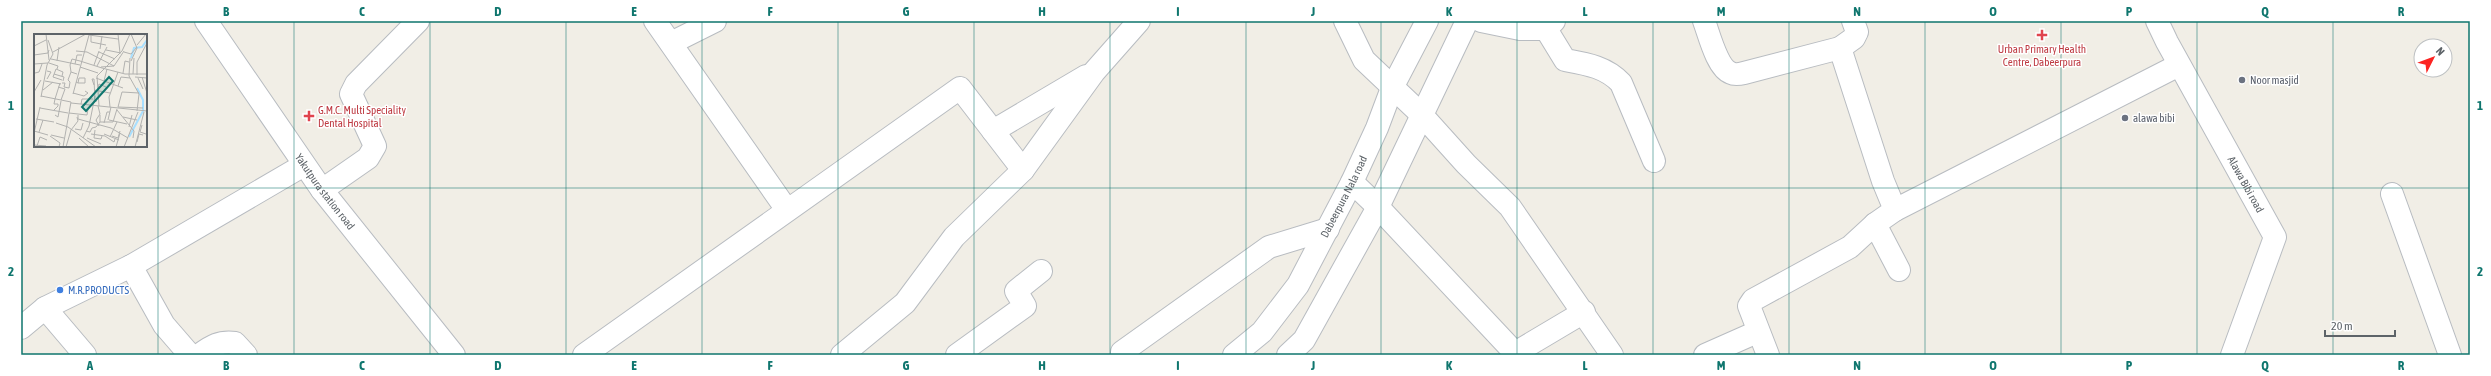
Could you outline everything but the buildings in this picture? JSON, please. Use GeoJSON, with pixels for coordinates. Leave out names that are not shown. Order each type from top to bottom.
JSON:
{"type":"FeatureCollection","features":[{"type":"Feature","properties":{"kind":"street","name":"Yakutpura station road"},"geometry":{"type":"LineString","coordinates":[[206,21],[322,190],[454,355]]}},
{"type":"Feature","properties":{"kind":"street"},"geometry":{"type":"LineString","coordinates":[[322,190],[368,158],[372,152],[375,146],[350,94],[356,84],[417,21]]}},
{"type":"Feature","properties":{"kind":"street"},"geometry":{"type":"LineString","coordinates":[[655,21],[787,210]]}},
{"type":"Feature","properties":{"kind":"street"},"geometry":{"type":"LineString","coordinates":[[670,43],[715,21]]}},
{"type":"Feature","properties":{"kind":"street"},"geometry":{"type":"LineString","coordinates":[[842,355],[905,303],[954,237],[1023,170],[1094,72],[1139,21]]}},
{"type":"Feature","properties":{"kind":"street"},"geometry":{"type":"LineString","coordinates":[[1345,21],[1364,60],[1421,114],[1466,164],[1510,207],[1584,312],[1612,355]]}},
{"type":"Feature","properties":{"kind":"street","name":"Dabeerpura Nala road"},"geometry":{"type":"LineString","coordinates":[[1234,355],[1262,332],[1298,285],[1352,182],[1377,128],[1392,88],[1427,21]]}},
{"type":"Feature","properties":{"kind":"street"},"geometry":{"type":"LineString","coordinates":[[1288,355],[1304,340],[1378,207],[1421,114],[1467,21]]}},
{"type":"Feature","properties":{"kind":"street"},"geometry":{"type":"LineString","coordinates":[[1481,21],[1520,29],[1550,25],[1565,60],[1599,68],[1612,74],[1621,83],[1654,161]]}},
{"type":"Feature","properties":{"kind":"street"},"geometry":{"type":"LineString","coordinates":[[1704,21],[1717,56],[1725,70],[1732,74],[1744,73],[1840,48],[1854,38],[1857,32],[1853,21]]}},
{"type":"Feature","properties":{"kind":"street","name":"Alawa Bibi road"},"geometry":{"type":"LineString","coordinates":[[2157,21],[2179,65],[2274,237],[2230,354]]}},
{"type":"Feature","properties":{"kind":"street"},"geometry":{"type":"LineString","coordinates":[[1840,48],[1883,181],[1895,210]]}},
{"type":"Feature","properties":{"kind":"street"},"geometry":{"type":"LineString","coordinates":[[1768,355],[1757,332],[1749,306],[1753,300],[1850,247],[1875,224],[1895,210],[2179,65]]}},
{"type":"Feature","properties":{"kind":"street"},"geometry":{"type":"LineString","coordinates":[[993,131],[1094,72]]}},
{"type":"Feature","properties":{"kind":"street"},"geometry":{"type":"LineString","coordinates":[[584,355],[960,88],[1023,170]]}},
{"type":"Feature","properties":{"kind":"street"},"geometry":{"type":"LineString","coordinates":[[21,328],[45,308],[131,266],[304,165]]}},
{"type":"Feature","properties":{"kind":"street"},"geometry":{"type":"LineString","coordinates":[[1352,182],[1378,207],[1515,353],[1584,312]]}},
{"type":"Feature","properties":{"kind":"street"},"geometry":{"type":"LineString","coordinates":[[2392,194],[2450,355]]}},
{"type":"Feature","properties":{"kind":"street"},"geometry":{"type":"LineString","coordinates":[[1875,224],[1899,270]]}},
{"type":"Feature","properties":{"kind":"street"},"geometry":{"type":"LineString","coordinates":[[1122,355],[1122,352],[1269,247],[1328,229]]}},
{"type":"Feature","properties":{"kind":"street"},"geometry":{"type":"LineString","coordinates":[[131,266],[164,326],[190,355]]}},
{"type":"Feature","properties":{"kind":"street"},"geometry":{"type":"LineString","coordinates":[[957,355],[1025,306],[1016,291],[1041,271]]}},
{"type":"Feature","properties":{"kind":"street"},"geometry":{"type":"LineString","coordinates":[[45,308],[86,355]]}},
{"type":"Feature","properties":{"kind":"street"},"geometry":{"type":"LineString","coordinates":[[1705,355],[1757,332]]}},
{"type":"Feature","properties":{"kind":"street"},"geometry":{"type":"LineString","coordinates":[[200,355],[214,344],[223,341],[235,343],[246,355]]}},
{"type":"Feature","properties":{"kind":"place","name":"Urban Primary Health Centre, Dabeerpura"},"geometry":{"type":"Point","coordinates":[2042,35]}},
{"type":"Feature","properties":{"kind":"place","name":"Noor masjid"},"geometry":{"type":"Point","coordinates":[2242,80]}},
{"type":"Feature","properties":{"kind":"place","name":"G.M.C. Multi Speciality Dental Hospital"},"geometry":{"type":"Point","coordinates":[309,116]}},
{"type":"Feature","properties":{"kind":"place","name":"alawa bibi"},"geometry":{"type":"Point","coordinates":[2125,118]}},
{"type":"Feature","properties":{"kind":"place","name":"M.R.PRODUCTS"},"geometry":{"type":"Point","coordinates":[60,290]}}]}
